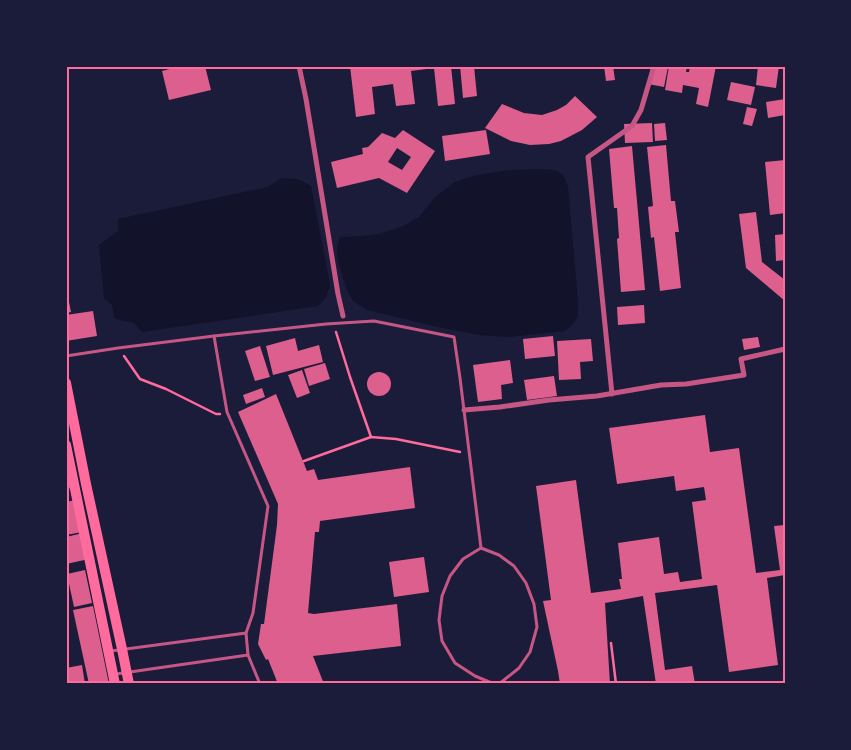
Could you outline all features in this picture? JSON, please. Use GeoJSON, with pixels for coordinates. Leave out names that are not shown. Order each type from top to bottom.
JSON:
{"type":"FeatureCollection","features":[{"type":"Feature","properties":{"kind":"highway"},"geometry":{"type":"LineString","coordinates":[[66,383],[129,684]]}},
{"type":"Feature","properties":{"kind":"highway"},"geometry":{"type":"LineString","coordinates":[[66,445],[70,485],[114,679]]}},
{"type":"Feature","properties":{"kind":"street"},"geometry":{"type":"LineString","coordinates":[[299,66],[342,316]]}},
{"type":"Feature","properties":{"kind":"street"},"geometry":{"type":"LineString","coordinates":[[612,394],[588,157],[632,126],[641,110],[654,66]]}},
{"type":"Feature","properties":{"kind":"street"},"geometry":{"type":"LineString","coordinates":[[464,410],[612,394],[662,385],[686,384],[744,375],[741,359],[785,349]]}},
{"type":"Feature","properties":{"kind":"lane"},"geometry":{"type":"LineString","coordinates":[[66,356],[214,336],[334,323],[374,321],[454,337],[481,548]]}},
{"type":"Feature","properties":{"kind":"lane"},"geometry":{"type":"LineString","coordinates":[[214,336],[227,412],[268,506],[253,613],[246,633],[248,656],[260,684]]}},
{"type":"Feature","properties":{"kind":"lane"},"geometry":{"type":"LineString","coordinates":[[481,548],[463,559],[450,576],[442,596],[439,620],[442,641],[455,663],[475,676],[494,684]]}},
{"type":"Feature","properties":{"kind":"lane"},"geometry":{"type":"LineString","coordinates":[[481,548],[498,555],[514,566],[526,583],[534,604],[537,627],[530,652],[519,668],[500,684]]}},
{"type":"Feature","properties":{"kind":"lane"},"geometry":{"type":"LineString","coordinates":[[108,652],[246,633]]}},
{"type":"Feature","properties":{"kind":"lane"},"geometry":{"type":"LineString","coordinates":[[114,679],[127,672],[248,656]]}},
{"type":"Feature","properties":{"kind":"path"},"geometry":{"type":"LineString","coordinates":[[334,323],[371,437]]}},
{"type":"Feature","properties":{"kind":"path"},"geometry":{"type":"LineString","coordinates":[[118,348],[140,379],[166,389],[216,414],[227,412]]}},
{"type":"Feature","properties":{"kind":"path"},"geometry":{"type":"LineString","coordinates":[[304,461],[371,437],[396,439],[469,453]]}},
{"type":"Feature","properties":{"kind":"path"},"geometry":{"type":"LineString","coordinates":[[611,643],[616,684]]}},
{"type":"Feature","properties":{"kind":"shaded area"},"geometry":{"type":"Polygon","coordinates":[[[509,170],[554,170],[561,174],[568,187],[578,317],[565,331],[507,337],[479,335],[367,310],[353,301],[347,290],[338,262],[337,248],[340,237],[379,234],[401,227],[419,217],[434,198],[455,182],[477,175],[509,170]]]}},
{"type":"Feature","properties":{"kind":"shaded area"},"geometry":{"type":"Polygon","coordinates":[[[282,178],[298,179],[311,186],[330,284],[326,298],[318,306],[142,332],[134,323],[115,319],[112,305],[104,298],[99,245],[118,231],[118,219],[268,187],[282,178]]]}},
{"type":"Feature","properties":{"kind":"building"},"geometry":{"type":"Polygon","coordinates":[[[181,66],[205,66],[211,90],[169,100],[162,71],[181,66]]]}},
{"type":"Feature","properties":{"kind":"building"},"geometry":{"type":"Polygon","coordinates":[[[350,66],[451,66],[455,104],[438,106],[434,68],[411,71],[415,104],[396,106],[393,84],[372,87],[375,114],[356,117],[350,66]]]}},
{"type":"Feature","properties":{"kind":"building"},"geometry":{"type":"Polygon","coordinates":[[[460,66],[474,66],[477,96],[463,98],[460,66]]]}},
{"type":"Feature","properties":{"kind":"building"},"geometry":{"type":"Polygon","coordinates":[[[604,66],[613,66],[615,80],[606,81],[604,66]]]}},
{"type":"Feature","properties":{"kind":"building"},"geometry":{"type":"Polygon","coordinates":[[[651,66],[668,67],[664,87],[648,84],[651,66]]]}},
{"type":"Feature","properties":{"kind":"building"},"geometry":{"type":"Polygon","coordinates":[[[669,66],[687,66],[686,72],[689,72],[690,66],[716,66],[708,107],[696,104],[699,88],[683,85],[682,93],[665,90],[669,66]]]}},
{"type":"Feature","properties":{"kind":"building"},"geometry":{"type":"Polygon","coordinates":[[[758,66],[779,66],[776,88],[756,85],[758,66]]]}},
{"type":"Feature","properties":{"kind":"building"},"geometry":{"type":"Polygon","coordinates":[[[731,82],[755,87],[751,105],[727,100],[731,82]]]}},
{"type":"Feature","properties":{"kind":"building"},"geometry":{"type":"Polygon","coordinates":[[[575,96],[597,117],[582,130],[561,141],[530,145],[511,141],[485,128],[502,104],[524,113],[542,115],[566,105],[575,96]]]}},
{"type":"Feature","properties":{"kind":"building"},"geometry":{"type":"Polygon","coordinates":[[[785,99],[785,115],[768,118],[766,102],[785,99]]]}},
{"type":"Feature","properties":{"kind":"building"},"geometry":{"type":"Polygon","coordinates":[[[747,107],[757,109],[752,126],[743,124],[747,107]]]}},
{"type":"Feature","properties":{"kind":"building"},"geometry":{"type":"Polygon","coordinates":[[[652,123],[653,142],[625,143],[624,124],[652,123]]]}},
{"type":"Feature","properties":{"kind":"building"},"geometry":{"type":"Polygon","coordinates":[[[665,123],[667,140],[655,141],[654,124],[665,123]]]}},
{"type":"Feature","properties":{"kind":"building"},"geometry":{"type":"Polygon","coordinates":[[[403,130],[435,151],[407,193],[379,178],[337,188],[331,162],[363,154],[362,148],[368,147],[382,133],[395,138],[403,130]],[[397,148],[388,162],[402,170],[411,157],[397,148]]]}},
{"type":"Feature","properties":{"kind":"building"},"geometry":{"type":"Polygon","coordinates":[[[486,130],[490,154],[445,161],[442,136],[486,130]]]}},
{"type":"Feature","properties":{"kind":"building"},"geometry":{"type":"Polygon","coordinates":[[[666,145],[671,201],[675,201],[679,232],[675,232],[681,288],[660,291],[654,237],[651,238],[648,207],[653,206],[647,147],[666,145]]]}},
{"type":"Feature","properties":{"kind":"building"},"geometry":{"type":"Polygon","coordinates":[[[632,146],[645,290],[621,292],[617,208],[614,208],[609,149],[632,146]]]}},
{"type":"Feature","properties":{"kind":"building"},"geometry":{"type":"Polygon","coordinates":[[[785,160],[785,213],[770,215],[765,162],[785,160]]]}},
{"type":"Feature","properties":{"kind":"building"},"geometry":{"type":"Polygon","coordinates":[[[756,212],[762,262],[785,280],[785,301],[746,268],[739,214],[756,212]]]}},
{"type":"Feature","properties":{"kind":"building"},"geometry":{"type":"Polygon","coordinates":[[[785,234],[785,260],[776,261],[775,235],[785,234]]]}},
{"type":"Feature","properties":{"kind":"building"},"geometry":{"type":"Polygon","coordinates":[[[66,292],[71,312],[66,313],[66,292]]]}},
{"type":"Feature","properties":{"kind":"building"},"geometry":{"type":"Polygon","coordinates":[[[644,305],[645,323],[618,325],[617,307],[644,305]]]}},
{"type":"Feature","properties":{"kind":"building"},"geometry":{"type":"Polygon","coordinates":[[[93,311],[97,336],[66,341],[66,315],[93,311]]]}},
{"type":"Feature","properties":{"kind":"building"},"geometry":{"type":"Polygon","coordinates":[[[553,336],[555,356],[525,359],[523,339],[553,336]]]}},
{"type":"Feature","properties":{"kind":"building"},"geometry":{"type":"Polygon","coordinates":[[[758,337],[760,347],[744,350],[742,339],[758,337]]]}},
{"type":"Feature","properties":{"kind":"building"},"geometry":{"type":"Polygon","coordinates":[[[295,338],[298,351],[319,345],[323,362],[273,375],[266,346],[295,338]]]}},
{"type":"Feature","properties":{"kind":"building"},"geometry":{"type":"Polygon","coordinates":[[[591,339],[593,361],[580,362],[581,379],[559,380],[557,341],[591,339]]]}},
{"type":"Feature","properties":{"kind":"building"},"geometry":{"type":"Polygon","coordinates":[[[260,346],[270,377],[255,381],[245,351],[260,346]]]}},
{"type":"Feature","properties":{"kind":"building"},"geometry":{"type":"Polygon","coordinates":[[[510,360],[513,383],[501,385],[502,399],[478,402],[473,365],[510,360]]]}},
{"type":"Feature","properties":{"kind":"building"},"geometry":{"type":"Polygon","coordinates":[[[325,363],[330,379],[309,386],[304,369],[325,363]]]}},
{"type":"Feature","properties":{"kind":"building"},"geometry":{"type":"Polygon","coordinates":[[[302,370],[310,393],[297,398],[288,375],[302,370]]]}},
{"type":"Feature","properties":{"kind":"building"},"geometry":{"type":"Polygon","coordinates":[[[379,372],[388,375],[391,384],[388,393],[379,396],[370,393],[367,384],[370,375],[379,372]]]}},
{"type":"Feature","properties":{"kind":"building"},"geometry":{"type":"Polygon","coordinates":[[[554,376],[557,396],[527,400],[524,380],[554,376]]]}},
{"type":"Feature","properties":{"kind":"building"},"geometry":{"type":"Polygon","coordinates":[[[262,388],[265,397],[246,404],[243,395],[262,388]]]}},
{"type":"Feature","properties":{"kind":"building"},"geometry":{"type":"Polygon","coordinates":[[[276,394],[307,471],[314,469],[318,480],[410,467],[415,508],[320,521],[319,532],[315,532],[308,613],[314,614],[397,604],[401,646],[313,656],[324,684],[278,684],[268,659],[266,660],[258,644],[261,624],[264,624],[278,504],[238,412],[276,394]]]}},
{"type":"Feature","properties":{"kind":"building"},"geometry":{"type":"Polygon","coordinates":[[[705,415],[710,452],[739,448],[756,573],[780,570],[774,526],[785,525],[785,575],[767,578],[778,665],[729,672],[717,585],[655,593],[665,670],[692,666],[695,684],[656,684],[643,596],[605,603],[610,684],[560,684],[543,601],[551,600],[536,486],[576,480],[591,593],[621,589],[619,579],[622,579],[618,543],[659,537],[664,574],[678,572],[680,582],[702,579],[692,502],[706,500],[704,487],[676,491],[674,476],[617,484],[609,428],[705,415]]]}},
{"type":"Feature","properties":{"kind":"building"},"geometry":{"type":"Polygon","coordinates":[[[76,500],[82,532],[66,535],[66,502],[76,500]]]}},
{"type":"Feature","properties":{"kind":"building"},"geometry":{"type":"Polygon","coordinates":[[[83,533],[89,559],[66,564],[66,537],[83,533]]]}},
{"type":"Feature","properties":{"kind":"building"},"geometry":{"type":"Polygon","coordinates":[[[424,557],[429,592],[394,597],[389,562],[424,557]]]}},
{"type":"Feature","properties":{"kind":"building"},"geometry":{"type":"Polygon","coordinates":[[[85,570],[92,603],[74,607],[67,574],[85,570]]]}},
{"type":"Feature","properties":{"kind":"building"},"geometry":{"type":"Polygon","coordinates":[[[93,606],[109,684],[89,684],[73,610],[93,606]]]}},
{"type":"Feature","properties":{"kind":"building"},"geometry":{"type":"Polygon","coordinates":[[[82,665],[85,684],[66,684],[66,668],[82,665]]]}}]}
